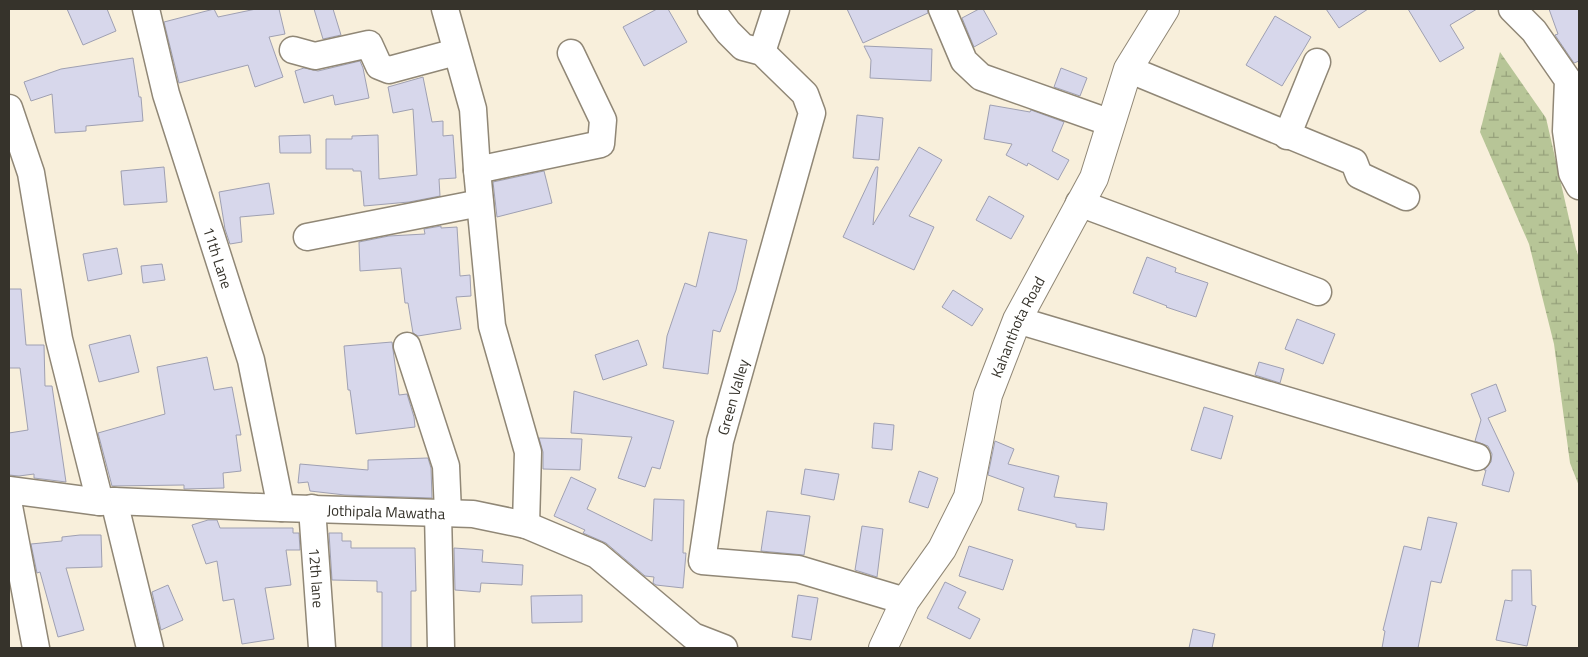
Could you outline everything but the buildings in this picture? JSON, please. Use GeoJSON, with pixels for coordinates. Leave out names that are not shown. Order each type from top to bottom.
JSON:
{"type":"FeatureCollection","features":[{"type":"Feature","properties":{"kind":"main road","name":"Kahanthota Road"},"geometry":{"type":"LineString","coordinates":[[886,647],[905,601],[942,549],[968,497],[988,395],[1017,320],[1094,178],[1128,69],[1165,9]]}},
{"type":"Feature","properties":{"kind":"street","name":"11th Lane"},"geometry":{"type":"LineString","coordinates":[[146,9],[166,94],[251,360],[281,508]]}},
{"type":"Feature","properties":{"kind":"street"},"geometry":{"type":"LineString","coordinates":[[445,9],[473,108],[492,326],[528,452],[526,525]]}},
{"type":"Feature","properties":{"kind":"street","name":"Green Valley"},"geometry":{"type":"LineString","coordinates":[[711,9],[728,32],[744,47],[762,52],[805,94],[812,113],[720,441],[702,561],[798,569],[905,601]]}},
{"type":"Feature","properties":{"kind":"street"},"geometry":{"type":"LineString","coordinates":[[762,52],[776,9]]}},
{"type":"Feature","properties":{"kind":"street"},"geometry":{"type":"LineString","coordinates":[[942,9],[964,61],[981,77],[1111,123]]}},
{"type":"Feature","properties":{"kind":"street"},"geometry":{"type":"LineString","coordinates":[[1512,9],[1534,31],[1568,80],[1566,131],[1572,173],[1579,186]]}},
{"type":"Feature","properties":{"kind":"street"},"geometry":{"type":"LineString","coordinates":[[293,50],[315,56],[369,44],[379,66],[389,70],[456,52]]}},
{"type":"Feature","properties":{"kind":"street"},"geometry":{"type":"LineString","coordinates":[[477,170],[600,144],[603,120],[571,53]]}},
{"type":"Feature","properties":{"kind":"street"},"geometry":{"type":"LineString","coordinates":[[1287,136],[1317,62]]}},
{"type":"Feature","properties":{"kind":"street"},"geometry":{"type":"LineString","coordinates":[[1128,69],[1354,162],[1359,175],[1406,197]]}},
{"type":"Feature","properties":{"kind":"street"},"geometry":{"type":"LineString","coordinates":[[9,108],[31,173],[59,339],[150,648]]}},
{"type":"Feature","properties":{"kind":"street"},"geometry":{"type":"LineString","coordinates":[[307,237],[480,203]]}},
{"type":"Feature","properties":{"kind":"street"},"geometry":{"type":"LineString","coordinates":[[1079,203],[1318,292]]}},
{"type":"Feature","properties":{"kind":"street"},"geometry":{"type":"LineString","coordinates":[[1017,320],[1477,456]]}},
{"type":"Feature","properties":{"kind":"street"},"geometry":{"type":"LineString","coordinates":[[408,346],[446,466],[443,513],[441,648]]}},
{"type":"Feature","properties":{"kind":"street","name":"Jothipala Mawatha"},"geometry":{"type":"LineString","coordinates":[[9,490],[107,501],[473,514],[526,525],[597,554],[691,642],[724,648]]}},
{"type":"Feature","properties":{"kind":"street"},"geometry":{"type":"LineString","coordinates":[[9,506],[36,648]]}},
{"type":"Feature","properties":{"kind":"street","name":"12th lane"},"geometry":{"type":"LineString","coordinates":[[312,508],[322,648]]}},
{"type":"Feature","properties":{"kind":"green space"},"geometry":{"type":"Polygon","coordinates":[[[1500,52],[1546,118],[1579,258],[1579,486],[1570,463],[1554,344],[1529,244],[1480,132],[1500,52]]]}}]}
